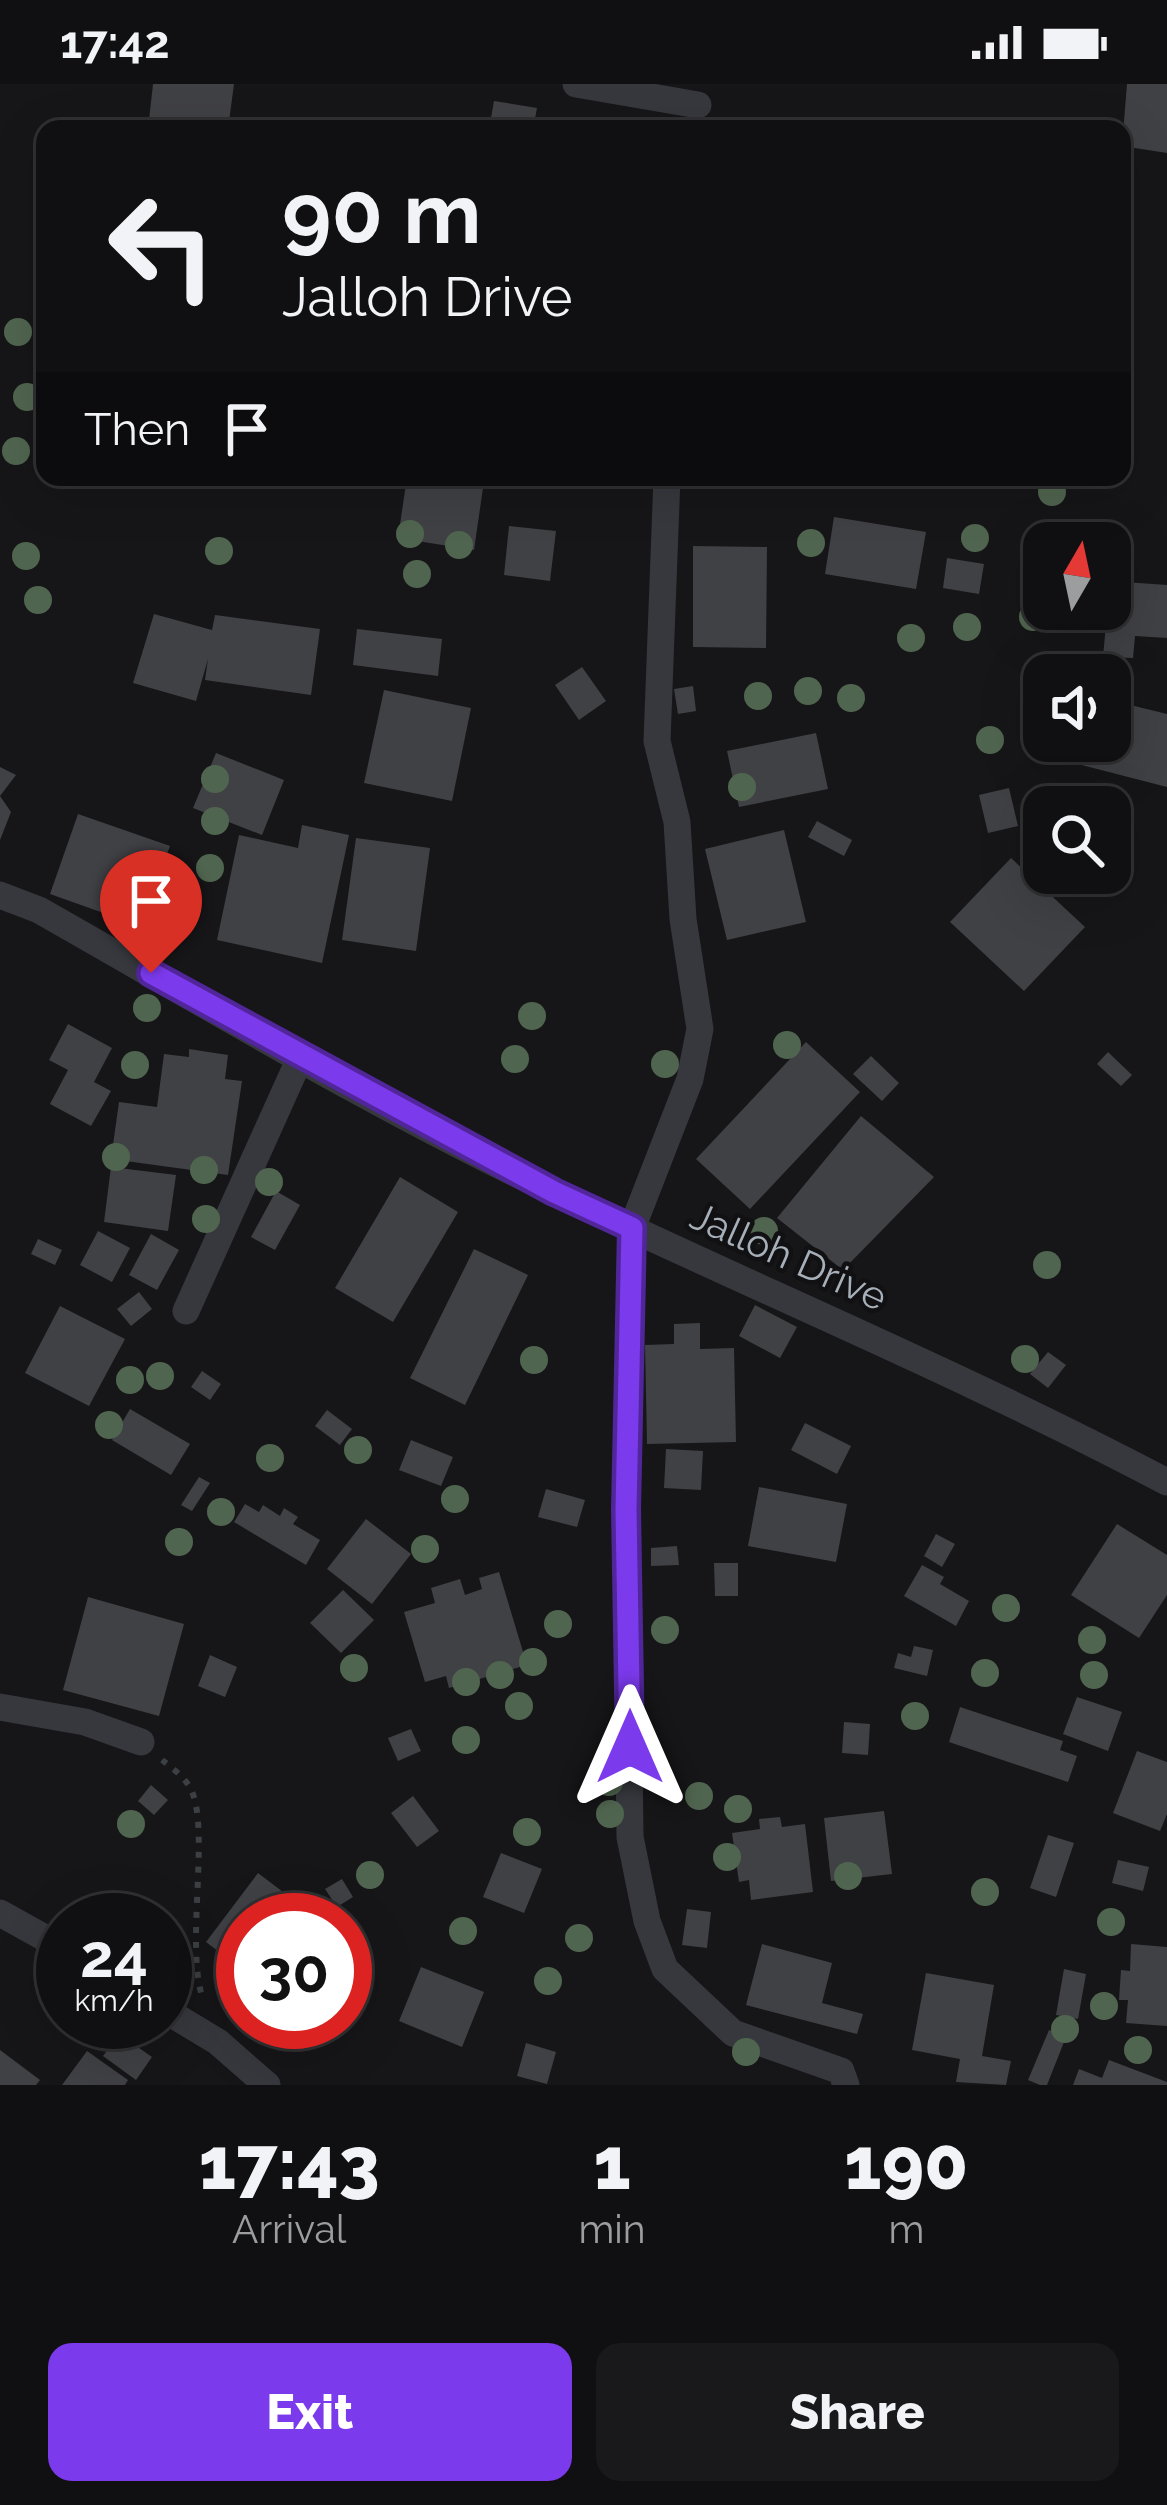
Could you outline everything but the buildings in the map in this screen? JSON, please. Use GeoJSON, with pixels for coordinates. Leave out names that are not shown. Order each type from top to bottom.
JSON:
{"type":"FeatureCollection","features":[{"type":"Feature","properties":{"kind":"street"},"geometry":{"type":"LineString","coordinates":[[576,84],[698,105]]}},
{"type":"Feature","properties":{"kind":"street"},"geometry":{"type":"LineString","coordinates":[[668,486],[657,741],[677,822],[683,919],[700,1028],[690,1079],[632,1228],[626,1510],[630,1837],[647,1921],[665,1969],[733,2033],[844,2078]]}},
{"type":"Feature","properties":{"kind":"street","name":"Jalloh Drive"},"geometry":{"type":"LineString","coordinates":[[0,895],[39,910],[300,1058],[554,1192],[970,1381],[1167,1483]]}},
{"type":"Feature","properties":{"kind":"street"},"geometry":{"type":"LineString","coordinates":[[186,1311],[300,1058]]}},
{"type":"Feature","properties":{"kind":"street"},"geometry":{"type":"LineString","coordinates":[[0,1707],[85,1722],[141,1742]]}},
{"type":"Feature","properties":{"kind":"street"},"geometry":{"type":"LineString","coordinates":[[0,1913],[36,1933]]}},
{"type":"Feature","properties":{"kind":"street"},"geometry":{"type":"LineString","coordinates":[[226,2049],[267,2085]]}},
{"type":"Feature","properties":{"kind":"path"},"geometry":{"type":"LineString","coordinates":[[141,1742],[189,1785],[198,1808],[193,1909],[199,1988],[216,2036]]}},
{"type":"Feature","properties":{"kind":"route"},"geometry":{"type":"LineString","coordinates":[[151,973],[300,1058],[632,1228],[626,1510],[630,1747]]}}]}
